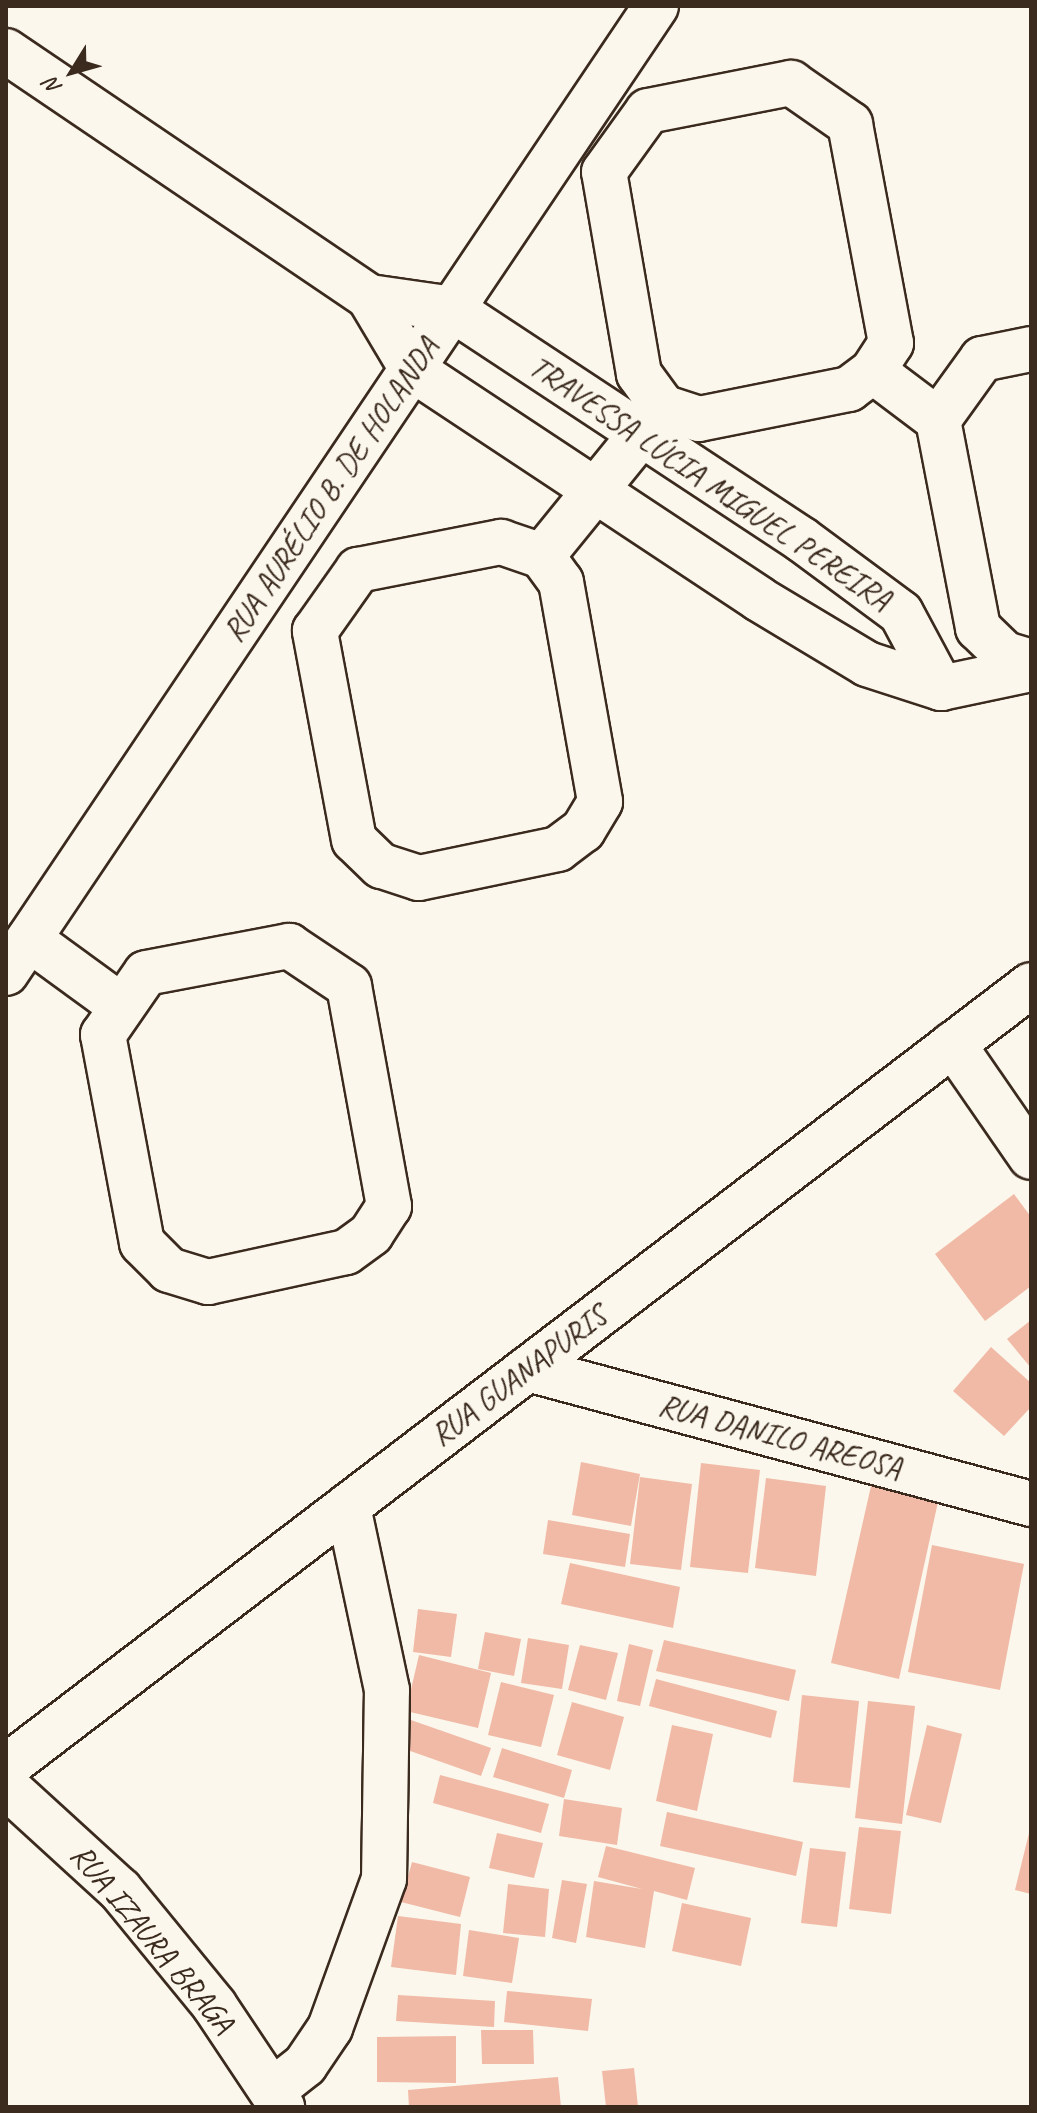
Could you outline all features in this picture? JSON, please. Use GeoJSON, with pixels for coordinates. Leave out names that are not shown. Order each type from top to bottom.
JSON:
{"type":"FeatureCollection","features":[{"type":"Feature","properties":{"kind":"street","name":"RUA AURÉLIO B. DE HOLANDA"},"geometry":{"type":"LineString","coordinates":[[17,956],[656,6]]}},
{"type":"Feature","properties":{"kind":"street","name":"TRAVESSA LÚCIA MIGUEL PEREIRA"},"geometry":{"type":"LineString","coordinates":[[6,51],[369,297],[412,369],[595,491],[867,664],[941,688]]}},
{"type":"Feature","properties":{"kind":"street"},"geometry":{"type":"LineString","coordinates":[[791,83],[826,100],[850,124],[891,343],[873,371],[849,389],[699,419],[652,420],[639,374],[604,172],[620,141],[648,111],[791,83]]}},
{"type":"Feature","properties":{"kind":"street"},"geometry":{"type":"LineString","coordinates":[[584,114],[620,141]]}},
{"type":"Feature","properties":{"kind":"street","name":"TRAVESSA LÚCIA MIGUEL PEREIRA"},"geometry":{"type":"LineString","coordinates":[[369,297],[452,309],[652,420],[901,613],[941,688]]}},
{"type":"Feature","properties":{"kind":"street"},"geometry":{"type":"LineString","coordinates":[[938,420],[982,359],[1031,349]]}},
{"type":"Feature","properties":{"kind":"street"},"geometry":{"type":"LineString","coordinates":[[873,371],[938,420],[978,628],[1005,654],[1031,662]]}},
{"type":"Feature","properties":{"kind":"street"},"geometry":{"type":"LineString","coordinates":[[542,556],[652,420]]}},
{"type":"Feature","properties":{"kind":"street"},"geometry":{"type":"LineString","coordinates":[[501,542],[542,556],[561,582],[600,802],[583,830],[558,849],[419,878],[381,866],[354,840],[315,631],[331,601],[358,570],[501,542]]}},
{"type":"Feature","properties":{"kind":"street"},"geometry":{"type":"LineString","coordinates":[[281,567],[331,601]]}},
{"type":"Feature","properties":{"kind":"street"},"geometry":{"type":"LineString","coordinates":[[941,688],[1031,669]]}},
{"type":"Feature","properties":{"kind":"street"},"geometry":{"type":"LineString","coordinates":[[289,946],[349,986],[389,1206],[371,1234],[346,1252],[208,1282],[169,1270],[142,1243],[103,1035],[118,1004],[146,973],[289,946]]}},
{"type":"Feature","properties":{"kind":"street"},"geometry":{"type":"LineString","coordinates":[[17,956],[118,1004]]}},
{"type":"Feature","properties":{"kind":"street","name":"RUA GUANAPURIS"},"geometry":{"type":"LineString","coordinates":[[6,1767],[1031,985]]}},
{"type":"Feature","properties":{"kind":"street"},"geometry":{"type":"LineString","coordinates":[[953,1044],[1031,1157]]}},
{"type":"Feature","properties":{"kind":"street","name":"RUA DANILO AREOSA"},"geometry":{"type":"LineString","coordinates":[[528,1369],[1031,1504]]}},
{"type":"Feature","properties":{"kind":"street"},"geometry":{"type":"LineString","coordinates":[[277,2099],[330,2028],[384,1879],[387,1690],[348,1506]]}},
{"type":"Feature","properties":{"kind":"street","name":"RUA IZAURA BRAGA"},"geometry":{"type":"LineString","coordinates":[[6,1786],[120,1890],[277,2099]]}},
{"type":"Feature","properties":{"kind":"building"},"geometry":{"type":"Polygon","coordinates":[[[1014,1194],[1031,1217],[1031,1286],[985,1321],[935,1254],[1014,1194]]]}},
{"type":"Feature","properties":{"kind":"building"},"geometry":{"type":"Polygon","coordinates":[[[1031,1320],[1031,1368],[1007,1339],[1031,1320]]]}},
{"type":"Feature","properties":{"kind":"building"},"geometry":{"type":"Polygon","coordinates":[[[991,1347],[1031,1383],[1031,1407],[1004,1436],[953,1391],[991,1347]]]}},
{"type":"Feature","properties":{"kind":"building"},"geometry":{"type":"Polygon","coordinates":[[[581,1462],[640,1474],[631,1526],[572,1515],[581,1462]]]}},
{"type":"Feature","properties":{"kind":"building"},"geometry":{"type":"Polygon","coordinates":[[[701,1463],[760,1470],[748,1573],[690,1567],[701,1463]]]}},
{"type":"Feature","properties":{"kind":"building"},"geometry":{"type":"Polygon","coordinates":[[[640,1477],[692,1484],[681,1570],[630,1564],[640,1477]]]}},
{"type":"Feature","properties":{"kind":"building"},"geometry":{"type":"Polygon","coordinates":[[[766,1478],[826,1486],[816,1576],[755,1568],[766,1478]]]}},
{"type":"Feature","properties":{"kind":"building"},"geometry":{"type":"Polygon","coordinates":[[[871,1486],[938,1502],[899,1679],[831,1663],[871,1486]]]}},
{"type":"Feature","properties":{"kind":"building"},"geometry":{"type":"Polygon","coordinates":[[[548,1520],[630,1534],[625,1567],[543,1554],[548,1520]]]}},
{"type":"Feature","properties":{"kind":"building"},"geometry":{"type":"Polygon","coordinates":[[[932,1545],[1024,1564],[1000,1690],[908,1672],[932,1545]]]}},
{"type":"Feature","properties":{"kind":"building"},"geometry":{"type":"Polygon","coordinates":[[[570,1563],[680,1587],[673,1628],[561,1604],[570,1563]]]}},
{"type":"Feature","properties":{"kind":"building"},"geometry":{"type":"Polygon","coordinates":[[[418,1609],[457,1614],[451,1657],[413,1652],[418,1609]]]}},
{"type":"Feature","properties":{"kind":"building"},"geometry":{"type":"Polygon","coordinates":[[[485,1632],[521,1639],[514,1676],[478,1669],[485,1632]]]}},
{"type":"Feature","properties":{"kind":"building"},"geometry":{"type":"Polygon","coordinates":[[[528,1638],[569,1645],[562,1689],[521,1683],[528,1638]]]}},
{"type":"Feature","properties":{"kind":"building"},"geometry":{"type":"Polygon","coordinates":[[[664,1640],[796,1670],[789,1701],[656,1671],[664,1640]]]}},
{"type":"Feature","properties":{"kind":"building"},"geometry":{"type":"Polygon","coordinates":[[[629,1644],[653,1650],[640,1706],[617,1701],[629,1644]]]}},
{"type":"Feature","properties":{"kind":"building"},"geometry":{"type":"Polygon","coordinates":[[[580,1645],[618,1653],[606,1700],[568,1690],[580,1645]]]}},
{"type":"Feature","properties":{"kind":"building"},"geometry":{"type":"Polygon","coordinates":[[[419,1655],[491,1673],[478,1728],[406,1711],[419,1655]]]}},
{"type":"Feature","properties":{"kind":"building"},"geometry":{"type":"Polygon","coordinates":[[[656,1679],[777,1711],[771,1738],[649,1706],[656,1679]]]}},
{"type":"Feature","properties":{"kind":"building"},"geometry":{"type":"Polygon","coordinates":[[[501,1682],[554,1695],[541,1747],[488,1735],[501,1682]]]}},
{"type":"Feature","properties":{"kind":"building"},"geometry":{"type":"Polygon","coordinates":[[[802,1695],[859,1701],[850,1788],[793,1782],[802,1695]]]}},
{"type":"Feature","properties":{"kind":"building"},"geometry":{"type":"Polygon","coordinates":[[[868,1701],[915,1706],[902,1824],[855,1818],[868,1701]]]}},
{"type":"Feature","properties":{"kind":"building"},"geometry":{"type":"Polygon","coordinates":[[[572,1702],[624,1717],[610,1770],[557,1755],[572,1702]]]}},
{"type":"Feature","properties":{"kind":"building"},"geometry":{"type":"Polygon","coordinates":[[[408,1719],[491,1748],[481,1776],[399,1747],[408,1719]]]}},
{"type":"Feature","properties":{"kind":"building"},"geometry":{"type":"Polygon","coordinates":[[[672,1725],[713,1734],[697,1811],[656,1801],[672,1725]]]}},
{"type":"Feature","properties":{"kind":"building"},"geometry":{"type":"Polygon","coordinates":[[[927,1725],[962,1734],[941,1823],[906,1815],[927,1725]]]}},
{"type":"Feature","properties":{"kind":"building"},"geometry":{"type":"Polygon","coordinates":[[[502,1748],[572,1770],[564,1798],[493,1777],[502,1748]]]}},
{"type":"Feature","properties":{"kind":"building"},"geometry":{"type":"Polygon","coordinates":[[[440,1775],[549,1804],[541,1833],[433,1803],[440,1775]]]}},
{"type":"Feature","properties":{"kind":"building"},"geometry":{"type":"Polygon","coordinates":[[[564,1799],[622,1808],[617,1845],[559,1836],[564,1799]]]}},
{"type":"Feature","properties":{"kind":"building"},"geometry":{"type":"Polygon","coordinates":[[[667,1812],[803,1842],[796,1876],[660,1846],[667,1812]]]}},
{"type":"Feature","properties":{"kind":"building"},"geometry":{"type":"Polygon","coordinates":[[[1031,1825],[1031,1894],[1015,1890],[1031,1825]]]}},
{"type":"Feature","properties":{"kind":"building"},"geometry":{"type":"Polygon","coordinates":[[[859,1827],[901,1831],[891,1914],[849,1909],[859,1827]]]}},
{"type":"Feature","properties":{"kind":"building"},"geometry":{"type":"Polygon","coordinates":[[[497,1833],[543,1843],[534,1878],[489,1868],[497,1833]]]}},
{"type":"Feature","properties":{"kind":"building"},"geometry":{"type":"Polygon","coordinates":[[[606,1846],[695,1868],[687,1900],[654,1891],[645,1948],[586,1937],[594,1881],[642,1889],[598,1877],[606,1846]]]}},
{"type":"Feature","properties":{"kind":"building"},"geometry":{"type":"Polygon","coordinates":[[[810,1848],[846,1852],[837,1927],[801,1923],[810,1848]]]}},
{"type":"Feature","properties":{"kind":"building"},"geometry":{"type":"Polygon","coordinates":[[[412,1862],[470,1877],[460,1917],[401,1902],[412,1862]]]}},
{"type":"Feature","properties":{"kind":"building"},"geometry":{"type":"Polygon","coordinates":[[[562,1880],[587,1884],[576,1943],[552,1938],[562,1880]]]}},
{"type":"Feature","properties":{"kind":"building"},"geometry":{"type":"Polygon","coordinates":[[[508,1884],[549,1889],[545,1937],[503,1933],[508,1884]]]}},
{"type":"Feature","properties":{"kind":"building"},"geometry":{"type":"Polygon","coordinates":[[[682,1903],[751,1918],[741,1966],[672,1951],[682,1903]]]}},
{"type":"Feature","properties":{"kind":"building"},"geometry":{"type":"Polygon","coordinates":[[[398,1916],[461,1924],[456,1975],[391,1967],[398,1916]]]}},
{"type":"Feature","properties":{"kind":"building"},"geometry":{"type":"Polygon","coordinates":[[[469,1930],[519,1938],[512,1983],[463,1976],[469,1930]]]}},
{"type":"Feature","properties":{"kind":"building"},"geometry":{"type":"Polygon","coordinates":[[[507,1991],[592,1999],[588,2031],[504,2022],[507,1991]]]}},
{"type":"Feature","properties":{"kind":"building"},"geometry":{"type":"Polygon","coordinates":[[[398,1995],[495,2001],[494,2027],[396,2021],[398,1995]]]}},
{"type":"Feature","properties":{"kind":"building"},"geometry":{"type":"Polygon","coordinates":[[[481,2030],[533,2030],[534,2064],[482,2064],[481,2030]]]}},
{"type":"Feature","properties":{"kind":"building"},"geometry":{"type":"Polygon","coordinates":[[[456,2036],[456,2083],[377,2082],[377,2037],[456,2036]]]}},
{"type":"Feature","properties":{"kind":"building"},"geometry":{"type":"Polygon","coordinates":[[[634,2068],[638,2107],[606,2107],[602,2071],[634,2068]]]}},
{"type":"Feature","properties":{"kind":"building"},"geometry":{"type":"Polygon","coordinates":[[[558,2077],[561,2107],[409,2107],[408,2090],[558,2077]]]}}]}
